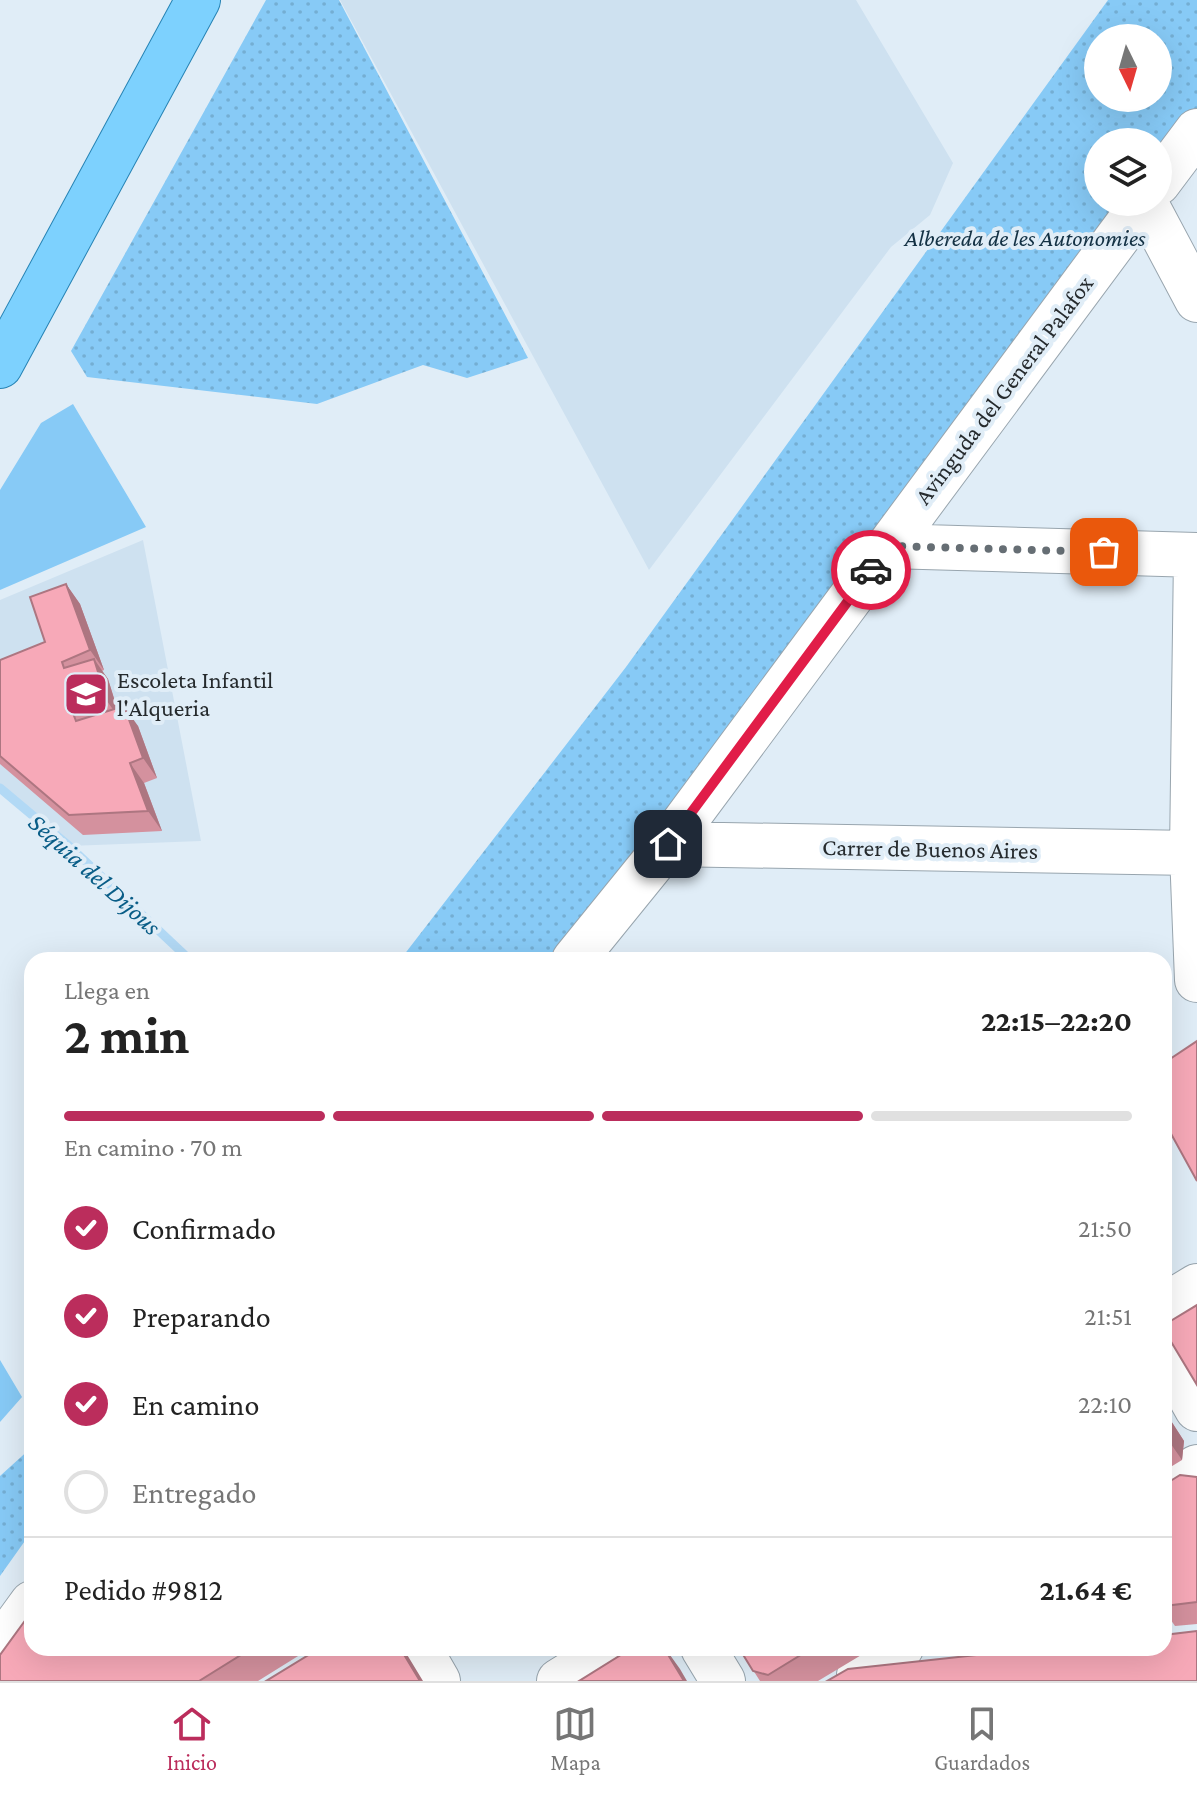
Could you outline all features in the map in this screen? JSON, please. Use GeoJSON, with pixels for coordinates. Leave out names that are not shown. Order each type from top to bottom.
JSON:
{"type":"FeatureCollection","features":[{"type":"Feature","properties":{"kind":"main road"},"geometry":{"type":"LineString","coordinates":[[0,366],[198,0]]}},
{"type":"Feature","properties":{"kind":"street"},"geometry":{"type":"LineString","coordinates":[[1172,164],[1197,131]]}},
{"type":"Feature","properties":{"kind":"street","name":"Avinguda del General Palafox"},"geometry":{"type":"LineString","coordinates":[[580,952],[668,844],[1134,216]]}},
{"type":"Feature","properties":{"kind":"street"},"geometry":{"type":"LineString","coordinates":[[1152,216],[1197,300]]}},
{"type":"Feature","properties":{"kind":"street"},"geometry":{"type":"LineString","coordinates":[[889,546],[1197,555],[1188,982]]}},
{"type":"Feature","properties":{"kind":"street","name":"Carrer de Buenos Aires"},"geometry":{"type":"LineString","coordinates":[[668,844],[1192,853]]}},
{"type":"Feature","properties":{"kind":"street"},"geometry":{"type":"LineString","coordinates":[[1172,1301],[1197,1286]]}},
{"type":"Feature","properties":{"kind":"street"},"geometry":{"type":"LineString","coordinates":[[1172,1364],[1197,1409]]}},
{"type":"Feature","properties":{"kind":"street"},"geometry":{"type":"LineString","coordinates":[[1172,1481],[1197,1467]]}},
{"type":"Feature","properties":{"kind":"street"},"geometry":{"type":"LineString","coordinates":[[0,1647],[24,1614]]}},
{"type":"Feature","properties":{"kind":"street"},"geometry":{"type":"LineString","coordinates":[[424,1656],[438,1681]]}},
{"type":"Feature","properties":{"kind":"street"},"geometry":{"type":"LineString","coordinates":[[559,1681],[599,1656]]}},
{"type":"Feature","properties":{"kind":"street"},"geometry":{"type":"LineString","coordinates":[[708,1656],[723,1681]]}},
{"type":"Feature","properties":{"kind":"street"},"geometry":{"type":"LineString","coordinates":[[852,1678],[917,1658]]}},
{"type":"Feature","properties":{"kind":"shaded area"},"geometry":{"type":"Polygon","coordinates":[[[340,0],[856,0],[953,163],[930,215],[891,247],[649,570],[340,0]]]}},
{"type":"Feature","properties":{"kind":"shaded area","name":"Escoleta Infantil l'Alqueria"},"geometry":{"type":"Polygon","coordinates":[[[143,540],[201,841],[69,846],[0,788],[0,600],[143,540]]]}},
{"type":"Feature","properties":{"kind":"green space"},"geometry":{"type":"Polygon","coordinates":[[[266,0],[339,0],[528,358],[467,378],[423,365],[317,404],[87,377],[71,351],[266,0]]]}},
{"type":"Feature","properties":{"kind":"green space","name":"Albereda de les Autonomies"},"geometry":{"type":"Polygon","coordinates":[[[1108,0],[1197,0],[1197,131],[1172,164],[1172,128],[1084,128],[1084,216],[1133,216],[575,952],[406,952],[626,667],[1084,33],[1084,112],[1172,112],[1172,24],[1091,24],[1108,0]]]}},
{"type":"Feature","properties":{"kind":"green space"},"geometry":{"type":"Polygon","coordinates":[[[73,404],[146,527],[0,590],[0,490],[41,423],[73,404]]]}},
{"type":"Feature","properties":{"kind":"green space"},"geometry":{"type":"Polygon","coordinates":[[[0,1360],[22,1397],[0,1422],[0,1360]]]}},
{"type":"Feature","properties":{"kind":"green space"},"geometry":{"type":"Polygon","coordinates":[[[24,1454],[24,1542],[0,1576],[0,1476],[24,1454]]]}},
{"type":"Feature","properties":{"kind":"building"},"geometry":{"type":"Polygon","coordinates":[[[66,584],[90,650],[62,662],[64,668],[94,659],[107,701],[73,713],[76,721],[124,706],[143,758],[130,763],[148,811],[69,815],[0,756],[0,660],[45,642],[30,597],[66,584]]]}},
{"type":"Feature","properties":{"kind":"building"},"geometry":{"type":"Polygon","coordinates":[[[1197,1041],[1197,1181],[1172,1136],[1172,1058],[1197,1041]]]}},
{"type":"Feature","properties":{"kind":"building"},"geometry":{"type":"Polygon","coordinates":[[[1197,1305],[1197,1385],[1172,1343],[1172,1320],[1197,1305]]]}},
{"type":"Feature","properties":{"kind":"building"},"geometry":{"type":"Polygon","coordinates":[[[1180,1475],[1197,1477],[1197,1602],[1172,1605],[1172,1480],[1180,1475]]]}},
{"type":"Feature","properties":{"kind":"building"},"geometry":{"type":"Polygon","coordinates":[[[24,1622],[24,1656],[239,1656],[199,1681],[0,1681],[0,1655],[24,1622]]]}},
{"type":"Feature","properties":{"kind":"building"},"geometry":{"type":"Polygon","coordinates":[[[1197,1631],[1197,1681],[827,1681],[848,1669],[967,1656],[1172,1656],[1172,1634],[1197,1631]]]}},
{"type":"Feature","properties":{"kind":"building"},"geometry":{"type":"Polygon","coordinates":[[[307,1656],[405,1656],[420,1681],[266,1681],[307,1656]]]}},
{"type":"Feature","properties":{"kind":"building"},"geometry":{"type":"Polygon","coordinates":[[[619,1656],[669,1656],[684,1681],[579,1681],[619,1656]]]}},
{"type":"Feature","properties":{"kind":"building"},"geometry":{"type":"Polygon","coordinates":[[[744,1656],[799,1656],[768,1675],[753,1671],[744,1656]]]}},
{"type":"Feature","properties":{"kind":"waterway","name":"Séquia del Dijous"},"geometry":{"type":"LineString","coordinates":[[0,788],[69,846],[182,952]]}},
{"type":"Feature","properties":{"kind":"way so far"},"geometry":{"type":"LineString","coordinates":[[871,570],[889,546],[1104,552]]}},
{"type":"Feature","properties":{"kind":"place","name":"Escoleta Infantil l'Alqueria"},"geometry":{"type":"Point","coordinates":[86,694]}},
{"type":"Feature","properties":{"kind":"route"},"geometry":{"type":"LineString","coordinates":[[668,844],[871,570]]}}]}
